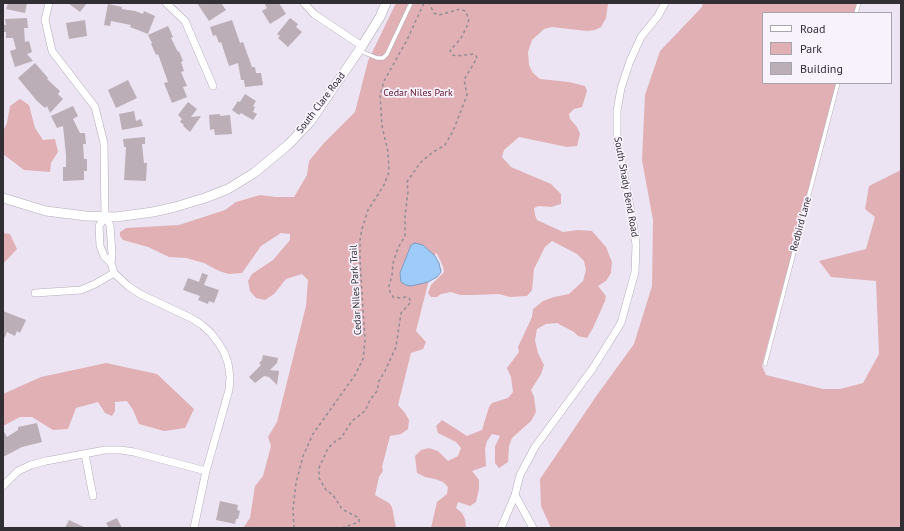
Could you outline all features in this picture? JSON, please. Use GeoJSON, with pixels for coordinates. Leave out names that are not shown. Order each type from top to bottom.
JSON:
{"type":"FeatureCollection","features":[{"type":"Feature","properties":{"kind":"street"},"geometry":{"type":"LineString","coordinates":[[49,3],[45,20],[52,51],[95,107],[104,143],[105,217],[110,225],[112,254],[111,263],[114,273],[128,286],[140,294],[191,318],[202,325],[211,333],[224,352],[228,363],[230,377],[229,390],[206,471],[194,528]]}},
{"type":"Feature","properties":{"kind":"street"},"geometry":{"type":"LineString","coordinates":[[166,3],[185,20],[213,86]]}},
{"type":"Feature","properties":{"kind":"street"},"geometry":{"type":"LineString","coordinates":[[304,3],[314,14],[361,48]]}},
{"type":"Feature","properties":{"kind":"street","name":"South Clare Road"},"geometry":{"type":"LineString","coordinates":[[3,198],[46,211],[80,216],[116,217],[176,207],[228,189],[254,173],[288,145],[310,122],[361,48],[380,17],[386,3]]}},
{"type":"Feature","properties":{"kind":"street","name":"South Shady Bend Road"},"geometry":{"type":"LineString","coordinates":[[501,528],[516,495],[520,475],[535,447],[593,368],[621,324],[635,272],[636,245],[633,222],[616,140],[617,111],[621,88],[630,61],[641,37],[658,16],[665,3]]}},
{"type":"Feature","properties":{"kind":"street"},"geometry":{"type":"LineString","coordinates":[[105,217],[99,226],[100,246],[104,256],[111,263]]}},
{"type":"Feature","properties":{"kind":"street"},"geometry":{"type":"LineString","coordinates":[[35,293],[81,290],[114,273]]}},
{"type":"Feature","properties":{"kind":"street"},"geometry":{"type":"LineString","coordinates":[[3,486],[18,471],[31,465],[105,450],[121,450],[206,471]]}},
{"type":"Feature","properties":{"kind":"street"},"geometry":{"type":"LineString","coordinates":[[85,454],[94,496]]}},
{"type":"Feature","properties":{"kind":"street"},"geometry":{"type":"LineString","coordinates":[[516,495],[533,528]]}},
{"type":"Feature","properties":{"kind":"lane"},"geometry":{"type":"LineString","coordinates":[[361,48],[377,58],[383,58],[390,48],[412,3]]}},
{"type":"Feature","properties":{"kind":"lane","name":"Redbird Lane"},"geometry":{"type":"LineString","coordinates":[[765,364],[838,84]]}},
{"type":"Feature","properties":{"kind":"path","name":"Cedar Niles Park Trail"},"geometry":{"type":"LineString","coordinates":[[294,528],[294,498],[296,483],[305,451],[313,434],[355,375],[363,359],[366,341],[360,240],[368,210],[384,185],[389,172],[388,152],[382,126],[380,95],[384,81],[407,40],[424,3]]}},
{"type":"Feature","properties":{"kind":"path"},"geometry":{"type":"LineString","coordinates":[[342,528],[359,522],[359,518],[342,509],[333,495],[326,490],[319,478],[319,468],[328,448],[336,440],[341,438],[352,421],[365,411],[370,400],[377,391],[379,381],[396,347],[401,313],[411,302],[409,298],[406,297],[393,297],[390,292],[389,283],[398,248],[405,236],[405,216],[408,192],[407,182],[420,163],[433,152],[445,145],[453,131],[467,94],[464,80],[477,58],[474,54],[453,56],[450,50],[461,38],[467,26],[469,18],[465,10],[460,9],[439,15],[434,13],[429,3]]}},
{"type":"Feature","properties":{"kind":"green space","name":"Cedar Niles Park"},"geometry":{"type":"Polygon","coordinates":[[[396,3],[608,4],[606,18],[601,27],[595,30],[587,31],[552,27],[544,29],[532,40],[528,52],[529,65],[533,73],[540,79],[569,82],[585,86],[587,91],[582,107],[574,109],[569,114],[570,119],[577,127],[580,134],[577,146],[567,147],[519,137],[504,150],[502,157],[511,167],[551,184],[561,194],[561,204],[551,207],[539,206],[534,208],[537,220],[563,232],[578,230],[592,231],[606,247],[612,262],[611,273],[606,281],[598,286],[606,296],[605,301],[587,338],[578,336],[574,332],[557,323],[546,324],[537,329],[535,340],[538,353],[544,365],[541,374],[531,390],[534,397],[536,412],[531,421],[512,438],[509,446],[508,462],[499,468],[495,463],[495,446],[500,436],[492,434],[487,441],[485,449],[486,466],[472,471],[479,480],[479,489],[476,502],[470,506],[458,502],[456,508],[462,513],[465,519],[466,528],[431,528],[437,502],[447,494],[448,487],[443,482],[417,473],[415,456],[421,450],[429,448],[438,451],[448,461],[458,456],[461,448],[456,442],[438,433],[436,426],[442,420],[467,436],[482,430],[489,407],[492,403],[508,398],[513,392],[511,377],[507,368],[519,352],[518,347],[532,317],[533,309],[543,301],[569,294],[583,281],[586,270],[584,261],[577,254],[552,241],[545,247],[534,269],[532,290],[527,296],[510,297],[499,294],[460,295],[451,292],[441,294],[437,297],[431,297],[428,293],[431,285],[444,272],[443,266],[436,252],[416,331],[426,342],[423,349],[411,353],[398,405],[409,420],[408,429],[401,434],[390,436],[382,467],[383,471],[379,477],[375,495],[389,503],[392,507],[396,528],[243,528],[250,518],[255,486],[263,476],[271,446],[268,437],[277,422],[306,306],[308,280],[302,274],[286,279],[274,294],[265,300],[256,298],[250,291],[248,281],[252,274],[273,260],[290,240],[290,234],[281,233],[261,246],[242,273],[229,274],[219,271],[204,263],[186,258],[169,257],[148,247],[123,240],[120,236],[120,232],[126,228],[179,225],[225,210],[236,202],[260,195],[294,197],[307,175],[309,161],[324,143],[355,112],[368,61],[396,3]]]}},
{"type":"Feature","properties":{"kind":"green space"},"geometry":{"type":"Polygon","coordinates":[[[703,3],[858,3],[856,12],[762,12],[762,84],[837,84],[762,366],[766,375],[823,389],[840,389],[863,383],[879,354],[876,281],[831,277],[819,261],[866,249],[875,217],[865,209],[869,186],[901,170],[901,528],[551,528],[541,506],[540,479],[597,395],[634,344],[652,286],[653,220],[642,160],[645,95],[660,51],[702,7],[703,3]]]}},
{"type":"Feature","properties":{"kind":"green space"},"geometry":{"type":"Polygon","coordinates":[[[20,99],[29,105],[35,128],[43,140],[55,139],[58,152],[51,163],[50,172],[24,170],[3,154],[3,131],[7,123],[10,106],[20,99]]]}},
{"type":"Feature","properties":{"kind":"green space"},"geometry":{"type":"Polygon","coordinates":[[[3,233],[10,234],[17,249],[3,264],[3,233]]]}},
{"type":"Feature","properties":{"kind":"green space"},"geometry":{"type":"Polygon","coordinates":[[[106,363],[157,374],[194,409],[185,428],[164,431],[139,424],[127,401],[115,402],[115,411],[112,416],[105,413],[98,402],[76,408],[68,429],[53,430],[32,417],[20,417],[3,426],[3,394],[41,377],[106,363]]]}},
{"type":"Feature","properties":{"kind":"water"},"geometry":{"type":"Polygon","coordinates":[[[415,243],[423,245],[435,256],[439,263],[441,272],[437,277],[428,282],[411,286],[401,282],[400,273],[411,245],[415,243]]]}},
{"type":"Feature","properties":{"kind":"building"},"geometry":{"type":"Polygon","coordinates":[[[8,3],[27,3],[25,13],[6,9],[8,3]]]}},
{"type":"Feature","properties":{"kind":"building"},"geometry":{"type":"Polygon","coordinates":[[[68,3],[87,3],[80,12],[68,3]]]}},
{"type":"Feature","properties":{"kind":"building"},"geometry":{"type":"Polygon","coordinates":[[[197,3],[221,3],[226,10],[209,21],[197,3]]]}},
{"type":"Feature","properties":{"kind":"building"},"geometry":{"type":"Polygon","coordinates":[[[264,3],[279,3],[286,14],[270,24],[262,11],[267,8],[264,3]]]}},
{"type":"Feature","properties":{"kind":"building"},"geometry":{"type":"Polygon","coordinates":[[[108,4],[143,14],[144,11],[155,16],[148,34],[130,27],[131,25],[111,21],[110,26],[104,25],[108,4]]]}},
{"type":"Feature","properties":{"kind":"building"},"geometry":{"type":"Polygon","coordinates":[[[27,18],[28,28],[24,28],[25,42],[29,41],[32,52],[27,54],[33,61],[15,67],[10,51],[16,49],[13,38],[6,38],[6,32],[4,32],[3,25],[6,25],[5,19],[27,18]]]}},
{"type":"Feature","properties":{"kind":"building"},"geometry":{"type":"Polygon","coordinates":[[[290,18],[298,24],[296,27],[302,32],[288,47],[278,38],[280,36],[277,34],[290,18]]]}},
{"type":"Feature","properties":{"kind":"building"},"geometry":{"type":"Polygon","coordinates":[[[85,20],[87,36],[69,39],[66,23],[85,20]]]}},
{"type":"Feature","properties":{"kind":"building"},"geometry":{"type":"Polygon","coordinates":[[[232,20],[240,43],[243,42],[252,67],[255,67],[256,73],[261,73],[263,85],[245,87],[244,80],[241,80],[238,63],[229,66],[221,42],[219,43],[216,35],[213,36],[210,27],[232,20]]]}},
{"type":"Feature","properties":{"kind":"building"},"geometry":{"type":"Polygon","coordinates":[[[168,26],[173,37],[171,38],[183,61],[181,62],[184,71],[181,72],[187,86],[183,87],[187,97],[172,103],[164,83],[168,82],[158,54],[156,55],[148,35],[168,26]]]}},
{"type":"Feature","properties":{"kind":"building"},"geometry":{"type":"Polygon","coordinates":[[[35,63],[48,78],[47,79],[60,91],[58,94],[63,99],[50,113],[47,106],[45,108],[37,101],[18,78],[35,63]]]}},
{"type":"Feature","properties":{"kind":"building"},"geometry":{"type":"Polygon","coordinates":[[[128,80],[137,98],[116,108],[108,90],[128,80]]]}},
{"type":"Feature","properties":{"kind":"building"},"geometry":{"type":"Polygon","coordinates":[[[245,94],[256,101],[253,106],[255,107],[253,112],[257,114],[253,120],[241,113],[239,115],[232,110],[245,94]]]}},
{"type":"Feature","properties":{"kind":"building"},"geometry":{"type":"Polygon","coordinates":[[[188,102],[197,109],[191,117],[201,116],[190,132],[180,122],[182,119],[178,115],[188,102]]]}},
{"type":"Feature","properties":{"kind":"building"},"geometry":{"type":"Polygon","coordinates":[[[73,106],[78,116],[73,119],[80,133],[85,133],[86,144],[83,144],[84,159],[87,159],[87,171],[84,171],[84,180],[63,181],[63,167],[66,167],[66,155],[63,126],[57,128],[51,116],[73,106]]]}},
{"type":"Feature","properties":{"kind":"building"},"geometry":{"type":"Polygon","coordinates":[[[134,111],[136,121],[141,119],[143,126],[122,130],[119,114],[134,111]]]}},
{"type":"Feature","properties":{"kind":"building"},"geometry":{"type":"Polygon","coordinates":[[[220,114],[220,116],[230,115],[232,134],[215,135],[214,129],[210,130],[209,115],[220,114]]]}},
{"type":"Feature","properties":{"kind":"building"},"geometry":{"type":"Polygon","coordinates":[[[145,137],[145,144],[142,144],[144,163],[147,163],[146,181],[124,180],[126,147],[124,147],[123,139],[145,137]]]}},
{"type":"Feature","properties":{"kind":"building"},"geometry":{"type":"Polygon","coordinates":[[[202,273],[208,275],[204,285],[219,290],[214,303],[209,301],[208,304],[198,300],[200,296],[183,290],[188,278],[199,282],[202,273]]]}},
{"type":"Feature","properties":{"kind":"building"},"geometry":{"type":"Polygon","coordinates":[[[3,311],[26,320],[20,333],[17,331],[15,336],[7,332],[3,341],[3,311]]]}},
{"type":"Feature","properties":{"kind":"building"},"geometry":{"type":"Polygon","coordinates":[[[263,355],[278,358],[277,363],[270,370],[279,371],[277,385],[269,377],[264,376],[255,383],[249,377],[261,365],[259,363],[262,360],[263,355]]]}},
{"type":"Feature","properties":{"kind":"building"},"geometry":{"type":"Polygon","coordinates":[[[37,423],[42,442],[22,447],[3,457],[3,430],[7,437],[18,430],[18,427],[37,423]]]}},
{"type":"Feature","properties":{"kind":"building"},"geometry":{"type":"Polygon","coordinates":[[[220,501],[238,505],[237,510],[240,511],[235,524],[216,520],[220,501]]]}},
{"type":"Feature","properties":{"kind":"building"},"geometry":{"type":"Polygon","coordinates":[[[117,518],[122,528],[109,528],[106,523],[117,518]]]}},
{"type":"Feature","properties":{"kind":"building"},"geometry":{"type":"Polygon","coordinates":[[[69,520],[86,528],[65,528],[69,520]]]}}]}
